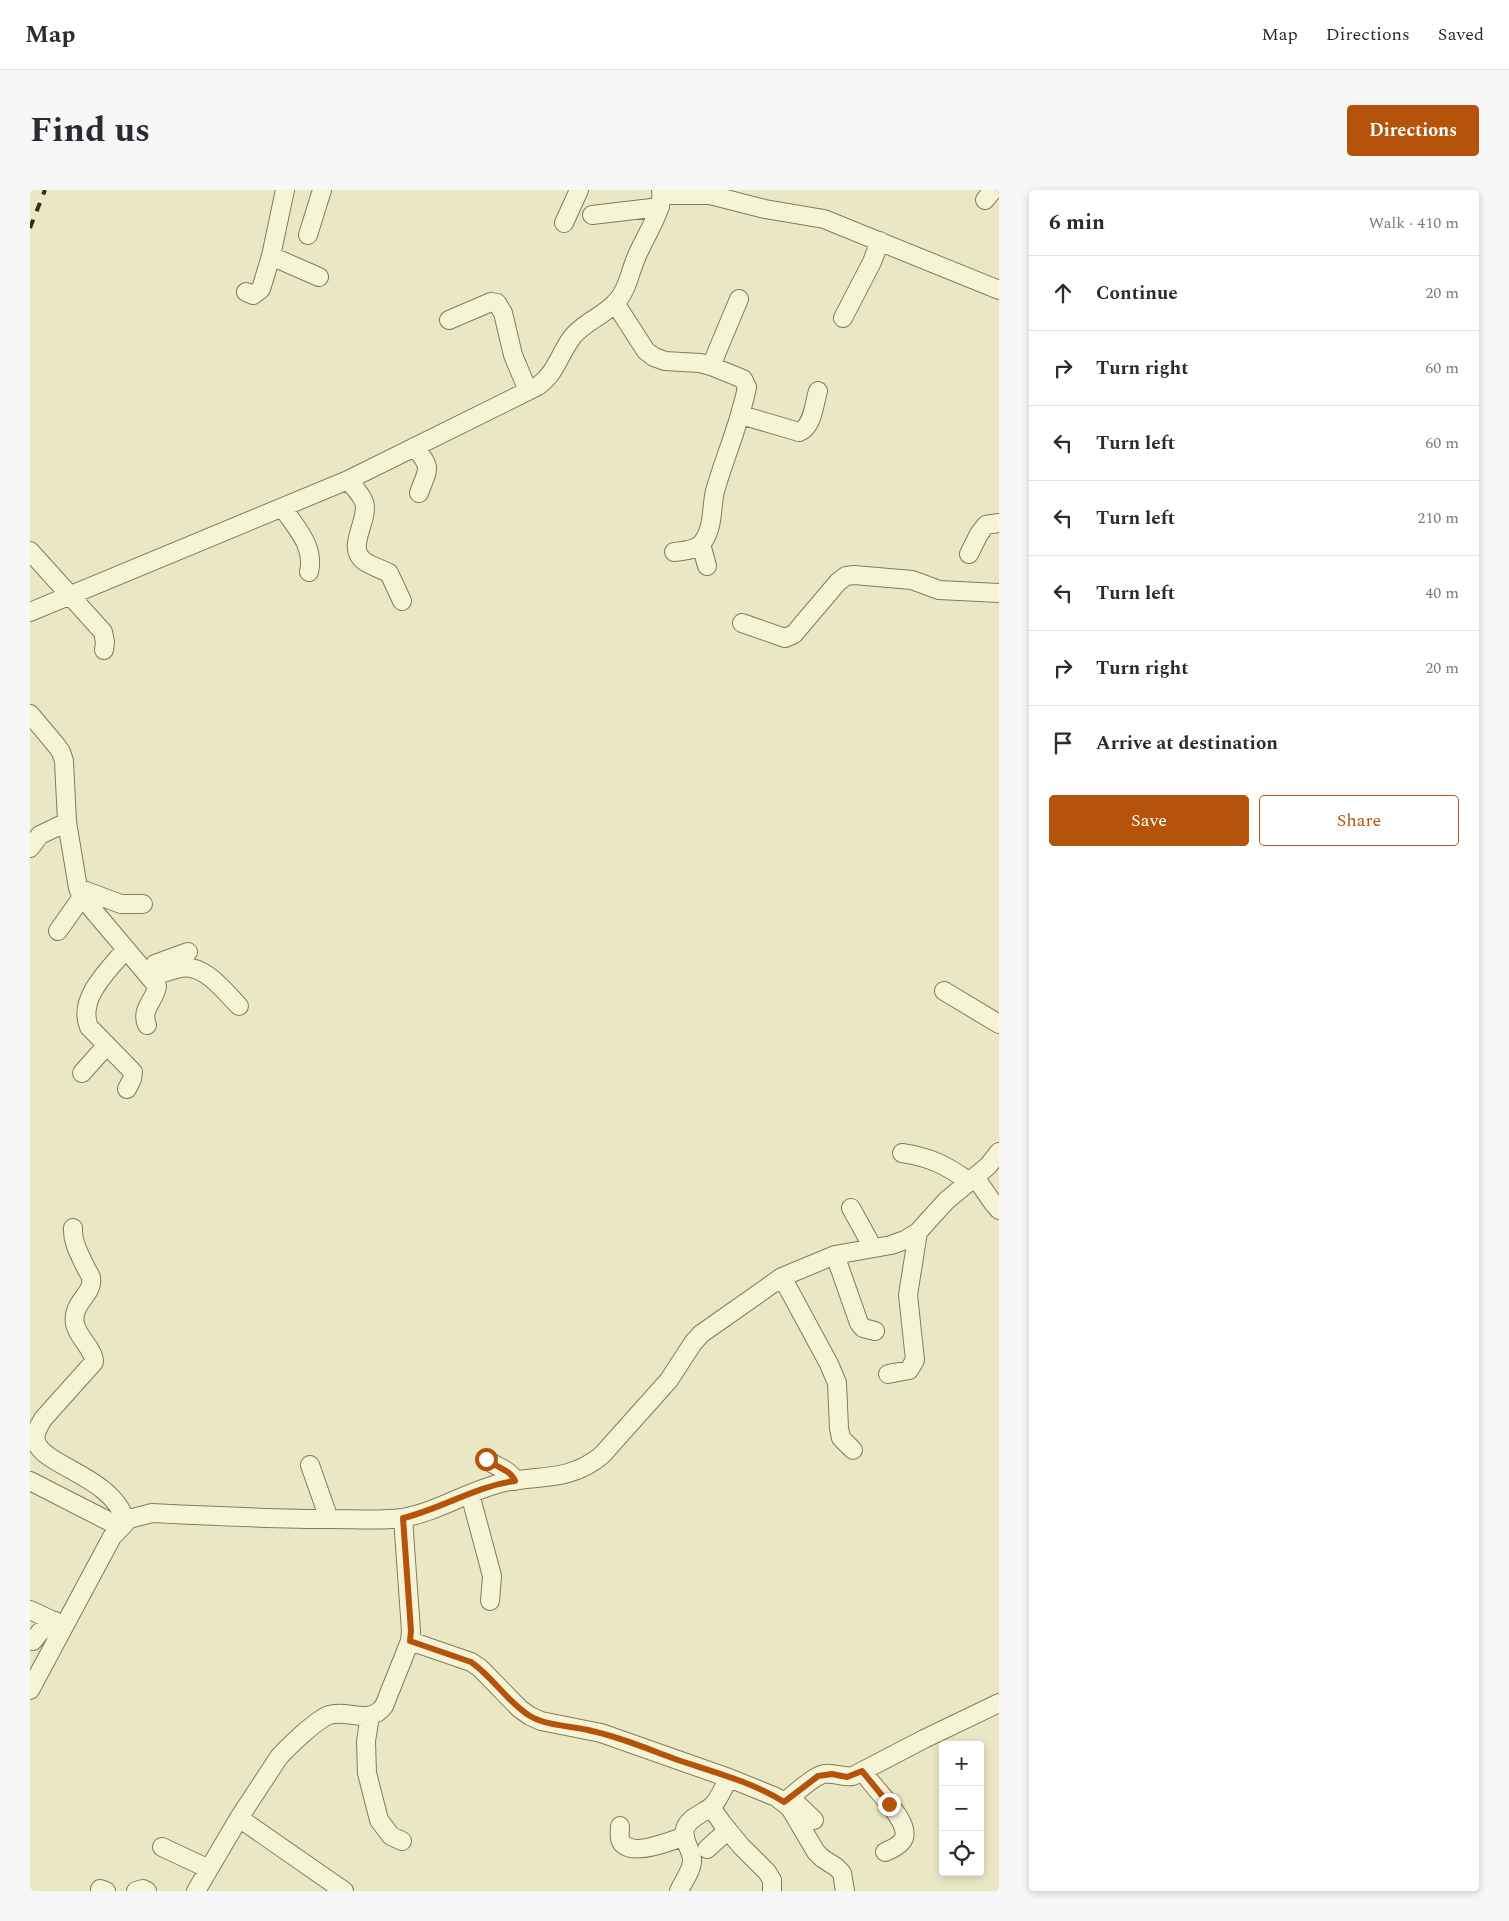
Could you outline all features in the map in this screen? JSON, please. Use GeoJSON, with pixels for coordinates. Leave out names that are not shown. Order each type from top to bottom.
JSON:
{"type":"FeatureCollection","features":[{"type":"Feature","properties":{"kind":"street"},"geometry":{"type":"LineString","coordinates":[[246,292],[253,295],[261,289],[271,256],[285,190]]}},
{"type":"Feature","properties":{"kind":"street"},"geometry":{"type":"LineString","coordinates":[[308,235],[322,190]]}},
{"type":"Feature","properties":{"kind":"street"},"geometry":{"type":"LineString","coordinates":[[564,222],[579,190]]}},
{"type":"Feature","properties":{"kind":"street"},"geometry":{"type":"LineString","coordinates":[[592,215],[661,197],[700,192],[765,209],[824,218],[999,290]]}},
{"type":"Feature","properties":{"kind":"street"},"geometry":{"type":"LineString","coordinates":[[30,612],[348,480],[547,380],[570,341],[581,328],[615,303],[622,295],[661,197]]}},
{"type":"Feature","properties":{"kind":"street"},"geometry":{"type":"LineString","coordinates":[[843,318],[872,262],[880,241]]}},
{"type":"Feature","properties":{"kind":"street"},"geometry":{"type":"LineString","coordinates":[[271,256],[319,277]]}},
{"type":"Feature","properties":{"kind":"street"},"geometry":{"type":"LineString","coordinates":[[711,366],[739,299]]}},
{"type":"Feature","properties":{"kind":"street"},"geometry":{"type":"LineString","coordinates":[[449,320],[491,302],[497,303],[503,313],[513,354],[528,391]]}},
{"type":"Feature","properties":{"kind":"street"},"geometry":{"type":"LineString","coordinates":[[615,303],[646,351],[654,358],[711,366],[743,379],[747,387],[741,415],[715,491],[711,521],[706,536],[701,544],[688,550],[674,552]]}},
{"type":"Feature","properties":{"kind":"street"},"geometry":{"type":"LineString","coordinates":[[741,415],[799,432],[804,430],[808,424],[818,391]]}},
{"type":"Feature","properties":{"kind":"street"},"geometry":{"type":"LineString","coordinates":[[414,447],[426,460],[428,470],[418,493]]}},
{"type":"Feature","properties":{"kind":"street"},"geometry":{"type":"LineString","coordinates":[[348,480],[364,502],[366,515],[358,538],[357,551],[363,560],[389,572],[402,601]]}},
{"type":"Feature","properties":{"kind":"street"},"geometry":{"type":"LineString","coordinates":[[283,508],[309,548],[311,561],[309,572]]}},
{"type":"Feature","properties":{"kind":"street"},"geometry":{"type":"LineString","coordinates":[[969,554],[986,525],[999,523]]}},
{"type":"Feature","properties":{"kind":"street"},"geometry":{"type":"LineString","coordinates":[[701,544],[707,566]]}},
{"type":"Feature","properties":{"kind":"street"},"geometry":{"type":"LineString","coordinates":[[30,551],[103,632],[104,650]]}},
{"type":"Feature","properties":{"kind":"street"},"geometry":{"type":"LineString","coordinates":[[742,623],[785,638],[794,634],[838,582],[846,576],[854,575],[912,580],[939,590],[999,594]]}},
{"type":"Feature","properties":{"kind":"street"},"geometry":{"type":"LineString","coordinates":[[30,714],[61,752],[64,761],[67,822],[80,893],[154,981],[157,989],[145,1013],[147,1025]]}},
{"type":"Feature","properties":{"kind":"street"},"geometry":{"type":"LineString","coordinates":[[30,848],[40,835],[67,822]]}},
{"type":"Feature","properties":{"kind":"street"},"geometry":{"type":"LineString","coordinates":[[80,893],[121,904],[143,904]]}},
{"type":"Feature","properties":{"kind":"street"},"geometry":{"type":"LineString","coordinates":[[58,931],[80,893]]}},
{"type":"Feature","properties":{"kind":"street"},"geometry":{"type":"LineString","coordinates":[[126,949],[91,994],[86,1010],[86,1019],[90,1027],[106,1046],[133,1072],[127,1089]]}},
{"type":"Feature","properties":{"kind":"street"},"geometry":{"type":"LineString","coordinates":[[147,973],[188,952]]}},
{"type":"Feature","properties":{"kind":"street"},"geometry":{"type":"LineString","coordinates":[[147,973],[191,967],[210,978],[239,1006]]}},
{"type":"Feature","properties":{"kind":"street"},"geometry":{"type":"LineString","coordinates":[[944,991],[999,1024]]}},
{"type":"Feature","properties":{"kind":"street"},"geometry":{"type":"LineString","coordinates":[[82,1073],[106,1046]]}},
{"type":"Feature","properties":{"kind":"street"},"geometry":{"type":"LineString","coordinates":[[30,1690],[60,1623],[112,1537],[123,1524],[139,1515],[152,1513],[329,1520],[389,1520],[419,1514],[492,1486],[515,1481],[561,1476],[577,1471],[591,1464],[602,1455],[670,1380],[693,1342],[702,1334],[782,1277],[835,1255],[905,1240],[918,1232],[946,1201],[988,1166],[999,1152]]}},
{"type":"Feature","properties":{"kind":"street"},"geometry":{"type":"LineString","coordinates":[[902,1153],[923,1156],[972,1179],[999,1210]]}},
{"type":"Feature","properties":{"kind":"street"},"geometry":{"type":"LineString","coordinates":[[851,1208],[873,1248]]}},
{"type":"Feature","properties":{"kind":"street"},"geometry":{"type":"LineString","coordinates":[[73,1228],[72,1236],[91,1278],[89,1290],[78,1303],[75,1313],[75,1326],[93,1355],[94,1362],[43,1419],[35,1438],[38,1447],[49,1456],[95,1483],[115,1500],[122,1510],[123,1524]]}},
{"type":"Feature","properties":{"kind":"street"},"geometry":{"type":"LineString","coordinates":[[888,1374],[909,1370],[915,1360],[908,1295],[918,1232]]}},
{"type":"Feature","properties":{"kind":"street"},"geometry":{"type":"LineString","coordinates":[[835,1255],[862,1328],[875,1331]]}},
{"type":"Feature","properties":{"kind":"street"},"geometry":{"type":"LineString","coordinates":[[782,1277],[829,1364],[837,1384],[841,1438],[853,1450]]}},
{"type":"Feature","properties":{"kind":"street"},"geometry":{"type":"LineString","coordinates":[[486,1459],[493,1465],[508,1472],[515,1481]]}},
{"type":"Feature","properties":{"kind":"street"},"geometry":{"type":"LineString","coordinates":[[310,1465],[329,1520]]}},
{"type":"Feature","properties":{"kind":"street"},"geometry":{"type":"LineString","coordinates":[[30,1482],[123,1524]]}},
{"type":"Feature","properties":{"kind":"street"},"geometry":{"type":"LineString","coordinates":[[470,1494],[492,1576],[490,1601]]}},
{"type":"Feature","properties":{"kind":"street"},"geometry":{"type":"LineString","coordinates":[[196,1891],[239,1818],[279,1757],[330,1715],[370,1716],[378,1714],[384,1706],[410,1641],[411,1631],[403,1518]]}},
{"type":"Feature","properties":{"kind":"street"},"geometry":{"type":"LineString","coordinates":[[30,1610],[60,1623]]}},
{"type":"Feature","properties":{"kind":"street"},"geometry":{"type":"LineString","coordinates":[[33,1641],[40,1632],[60,1623]]}},
{"type":"Feature","properties":{"kind":"street"},"geometry":{"type":"LineString","coordinates":[[410,1641],[471,1662],[480,1668],[520,1709],[541,1721],[601,1733],[729,1778],[788,1800],[814,1820]]}},
{"type":"Feature","properties":{"kind":"street"},"geometry":{"type":"LineString","coordinates":[[788,1800],[818,1776],[824,1774],[847,1777],[862,1771],[999,1703]]}},
{"type":"Feature","properties":{"kind":"street"},"geometry":{"type":"LineString","coordinates":[[370,1716],[366,1741],[367,1773],[379,1820],[391,1836],[402,1841]]}},
{"type":"Feature","properties":{"kind":"street"},"geometry":{"type":"LineString","coordinates":[[862,1771],[889,1804],[902,1823],[904,1830],[902,1842],[885,1852]]}},
{"type":"Feature","properties":{"kind":"street"},"geometry":{"type":"LineString","coordinates":[[679,1891],[692,1859],[685,1836],[685,1829],[689,1822],[716,1802],[729,1778]]}},
{"type":"Feature","properties":{"kind":"street"},"geometry":{"type":"LineString","coordinates":[[788,1800],[790,1808],[816,1852],[842,1874],[846,1891]]}},
{"type":"Feature","properties":{"kind":"street"},"geometry":{"type":"LineString","coordinates":[[711,1807],[728,1830],[767,1872],[772,1880],[772,1891]]}},
{"type":"Feature","properties":{"kind":"street"},"geometry":{"type":"LineString","coordinates":[[239,1818],[344,1891]]}},
{"type":"Feature","properties":{"kind":"street"},"geometry":{"type":"LineString","coordinates":[[620,1826],[621,1841],[623,1845],[630,1848],[651,1847],[685,1836]]}},
{"type":"Feature","properties":{"kind":"street"},"geometry":{"type":"LineString","coordinates":[[707,1850],[728,1830]]}},
{"type":"Feature","properties":{"kind":"street"},"geometry":{"type":"LineString","coordinates":[[162,1847],[209,1869]]}},
{"type":"Feature","properties":{"kind":"street"},"geometry":{"type":"LineString","coordinates":[[136,1891],[143,1889],[147,1891]]}},
{"type":"Feature","properties":{"kind":"railway"},"geometry":{"type":"LineString","coordinates":[[30,228],[45,190]]}},
{"type":"Feature","properties":{"kind":"route"},"geometry":{"type":"LineString","coordinates":[[486,1459],[498,1468],[508,1472],[515,1481],[492,1486],[419,1514],[403,1518],[411,1631],[410,1641],[471,1662],[480,1668],[520,1709],[541,1721],[592,1730],[729,1778],[784,1802],[818,1776],[832,1774],[847,1777],[862,1771],[889,1804]]}}]}
